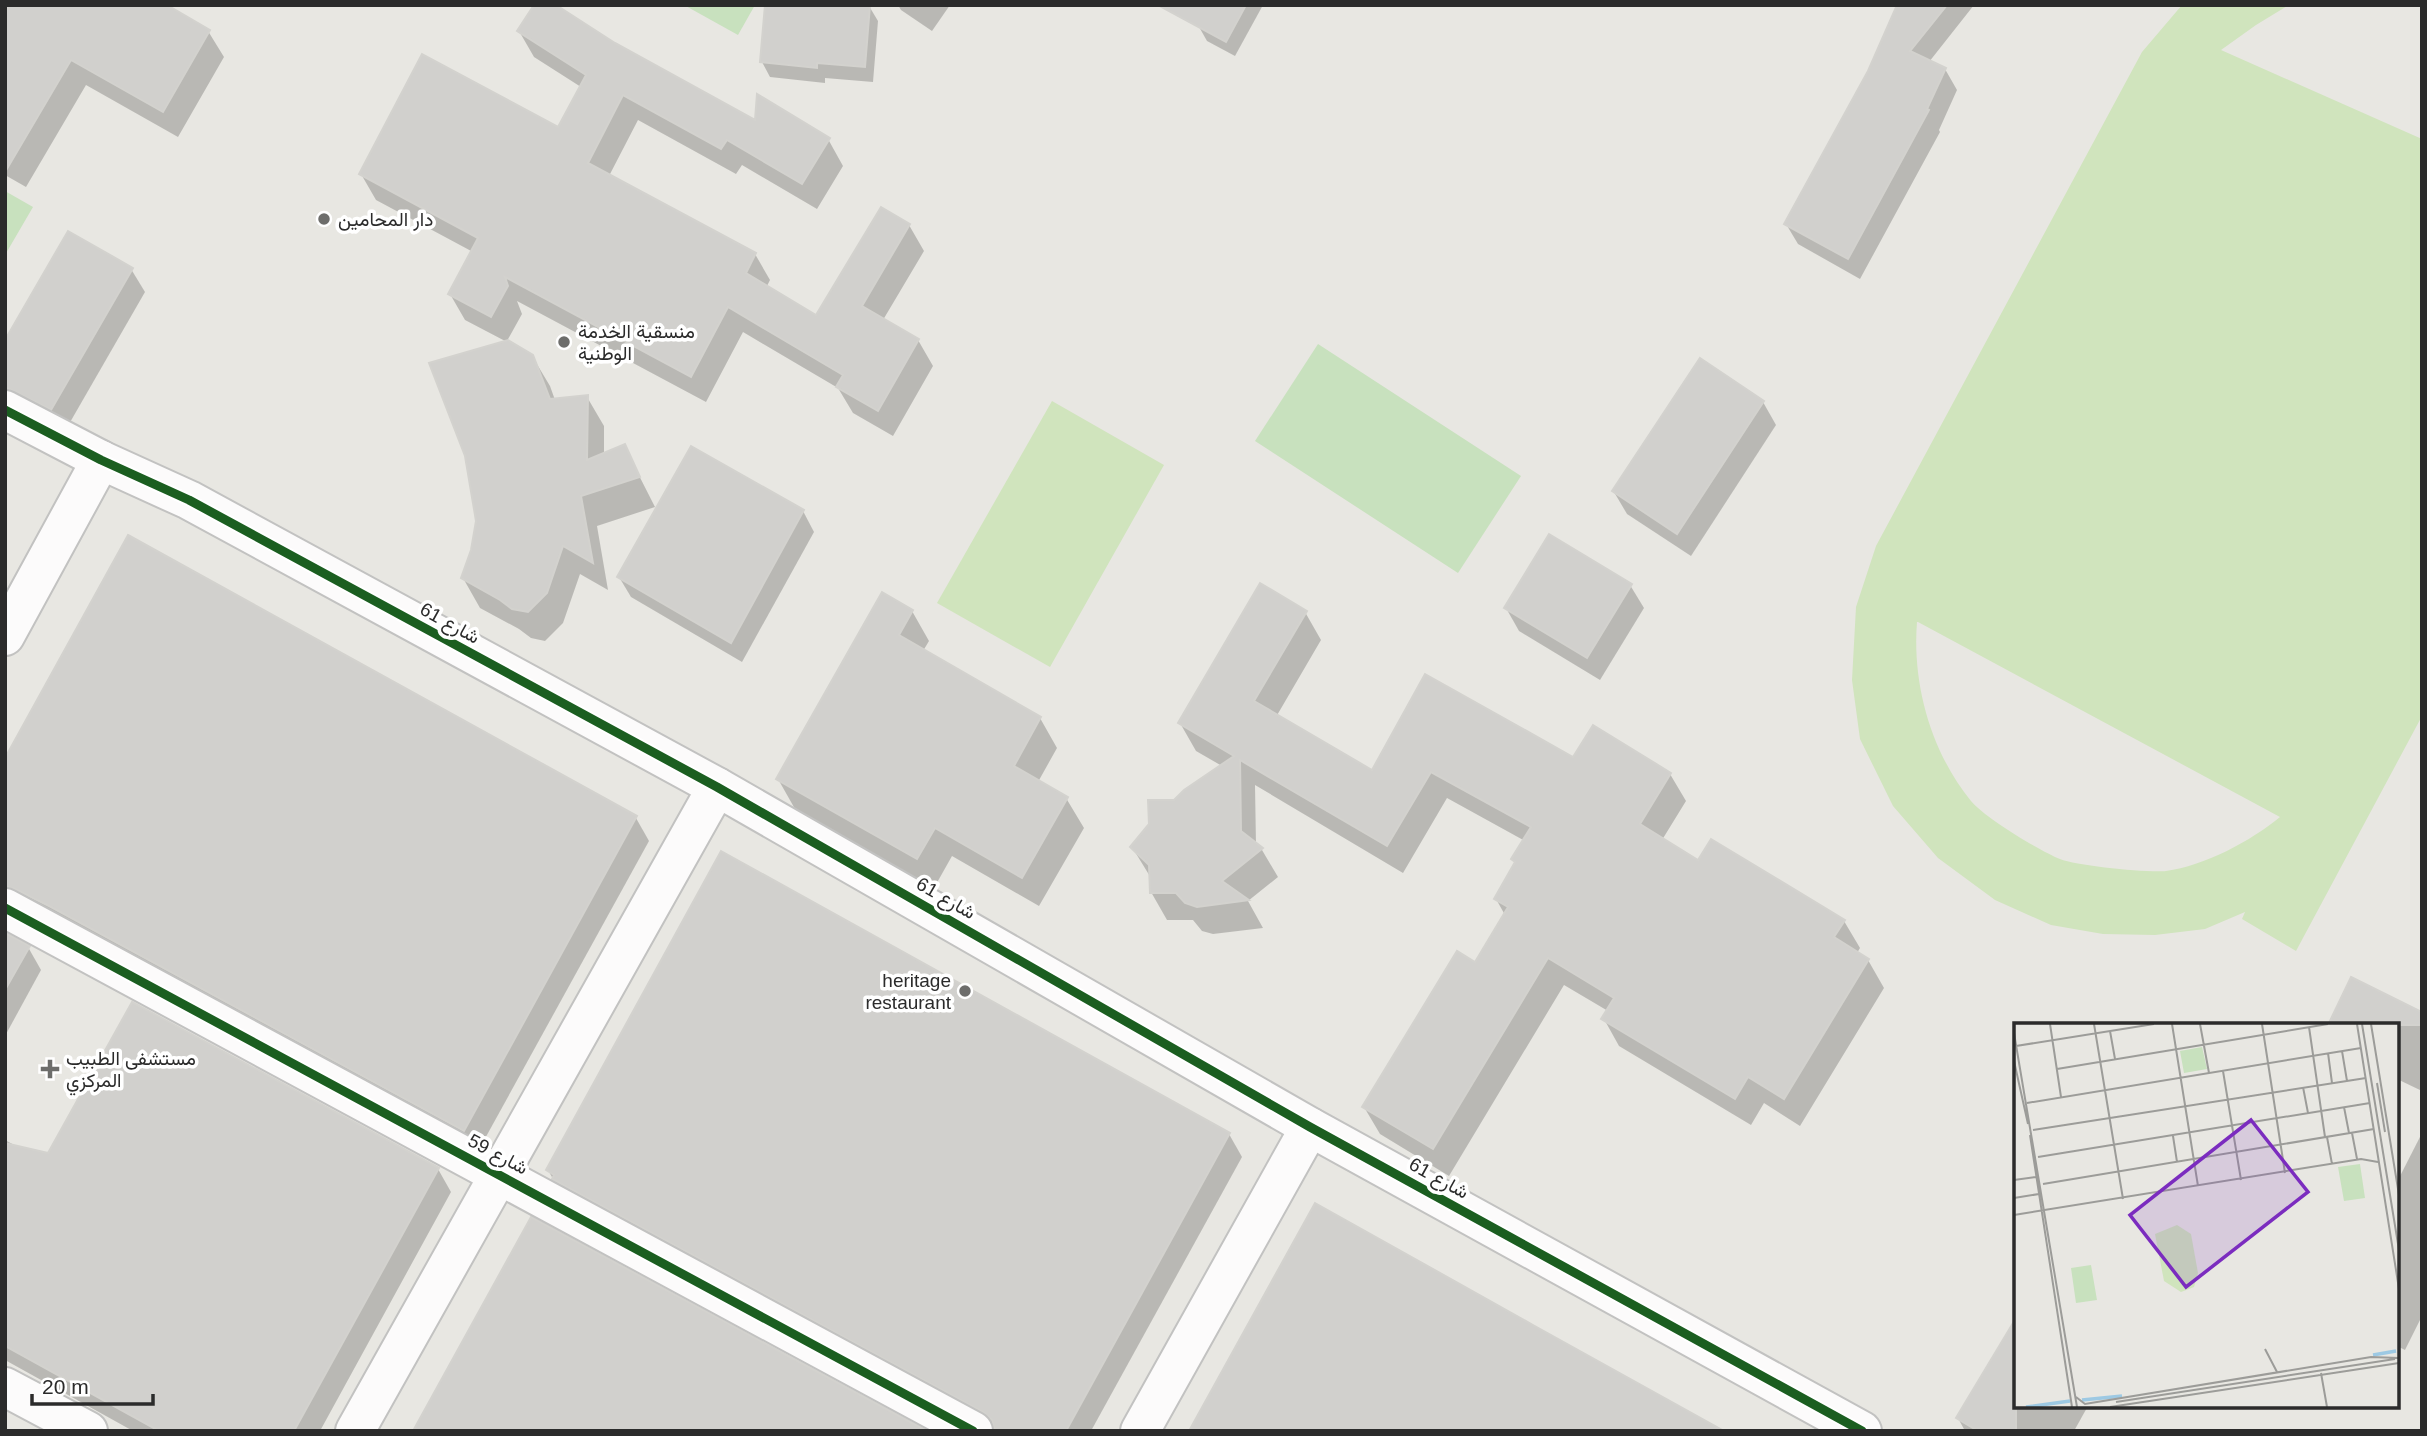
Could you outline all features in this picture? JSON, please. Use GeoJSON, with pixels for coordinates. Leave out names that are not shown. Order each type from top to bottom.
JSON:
{"type":"FeatureCollection","features":[{"type":"Feature","properties":{"kind":"street","name":"شارع 61"},"geometry":{"type":"LineString","coordinates":[[5,410],[101,460],[189,500],[717,788],[1310,1127],[1862,1431]]}},
{"type":"Feature","properties":{"kind":"street"},"geometry":{"type":"LineString","coordinates":[[5,636],[101,460]]}},
{"type":"Feature","properties":{"kind":"street"},"geometry":{"type":"LineString","coordinates":[[355,1431],[717,788]]}},
{"type":"Feature","properties":{"kind":"street","name":"شارع 59"},"geometry":{"type":"LineString","coordinates":[[5,908],[973,1431]]}},
{"type":"Feature","properties":{"kind":"street"},"geometry":{"type":"LineString","coordinates":[[1140,1431],[1310,1127]]}},
{"type":"Feature","properties":{"kind":"street"},"geometry":{"type":"LineString","coordinates":[[5,1387],[88,1431]]}},
{"type":"Feature","properties":{"kind":"green space"},"geometry":{"type":"Polygon","coordinates":[[[684,5],[755,5],[738,35],[684,5]]]}},
{"type":"Feature","properties":{"kind":"green space"},"geometry":{"type":"Polygon","coordinates":[[[2182,5],[2289,5],[2221,50],[2422,139],[2422,716],[2296,951],[2242,919],[2245,912],[2205,929],[2155,935],[2103,934],[2051,925],[1995,900],[1938,858],[1893,806],[1860,739],[1852,680],[1856,607],[1876,546],[2142,52],[2182,5]],[[1917,622],[1916,645],[1921,693],[1935,739],[1945,761],[1957,782],[1978,808],[2040,849],[2060,859],[2081,864],[2166,871],[2196,864],[2226,851],[2280,817],[1917,622]]]}},
{"type":"Feature","properties":{"kind":"green space"},"geometry":{"type":"Polygon","coordinates":[[[5,191],[33,207],[5,255],[5,191]]]}},
{"type":"Feature","properties":{"kind":"green space"},"geometry":{"type":"Polygon","coordinates":[[[1318,344],[1521,476],[1458,573],[1255,441],[1318,344]]]}},
{"type":"Feature","properties":{"kind":"green space"},"geometry":{"type":"Polygon","coordinates":[[[1052,401],[1164,465],[1050,667],[937,603],[1052,401]]]}},
{"type":"Feature","properties":{"kind":"building"},"geometry":{"type":"Polygon","coordinates":[[[5,5],[167,5],[210,30],[163,112],[71,60],[5,172],[5,5]]]}},
{"type":"Feature","properties":{"kind":"building"},"geometry":{"type":"Polygon","coordinates":[[[534,5],[556,5],[615,43],[755,120],[757,94],[830,138],[802,184],[727,140],[721,149],[623,95],[588,163],[756,253],[746,273],[816,315],[881,207],[910,224],[862,306],[919,339],[878,411],[836,387],[843,375],[728,307],[691,377],[505,277],[508,286],[491,317],[448,294],[478,238],[359,174],[422,54],[558,127],[586,75],[517,31],[534,5]]]}},
{"type":"Feature","properties":{"kind":"building"},"geometry":{"type":"Polygon","coordinates":[[[765,5],[870,5],[865,67],[817,63],[817,68],[760,62],[765,5]]]}},
{"type":"Feature","properties":{"kind":"building"},"geometry":{"type":"Polygon","coordinates":[[[1158,5],[1246,5],[1226,42],[1158,5]]]}},
{"type":"Feature","properties":{"kind":"building"},"geometry":{"type":"Polygon","coordinates":[[[1897,5],[1947,5],[1910,51],[1946,68],[1927,109],[1929,110],[1848,259],[1784,224],[1868,71],[1897,5]]]}},
{"type":"Feature","properties":{"kind":"building"},"geometry":{"type":"Polygon","coordinates":[[[68,231],[133,268],[51,410],[5,387],[5,340],[68,231]]]}},
{"type":"Feature","properties":{"kind":"building"},"geometry":{"type":"Polygon","coordinates":[[[508,340],[533,355],[550,399],[588,395],[587,460],[625,444],[640,477],[581,496],[593,563],[563,546],[547,593],[528,612],[512,609],[461,578],[471,550],[476,521],[465,456],[429,363],[508,340]]]}},
{"type":"Feature","properties":{"kind":"building"},"geometry":{"type":"Polygon","coordinates":[[[1700,358],[1764,401],[1677,534],[1612,491],[1700,358]]]}},
{"type":"Feature","properties":{"kind":"building"},"geometry":{"type":"Polygon","coordinates":[[[691,446],[804,510],[731,643],[617,577],[691,446]]]}},
{"type":"Feature","properties":{"kind":"building"},"geometry":{"type":"Polygon","coordinates":[[[1549,534],[1632,584],[1587,658],[1504,608],[1549,534]]]}},
{"type":"Feature","properties":{"kind":"building"},"geometry":{"type":"Polygon","coordinates":[[[128,535],[637,816],[464,1131],[51,907],[5,886],[5,758],[128,535]]]}},
{"type":"Feature","properties":{"kind":"building"},"geometry":{"type":"Polygon","coordinates":[[[1260,583],[1307,611],[1254,701],[1372,770],[1425,674],[1573,757],[1593,725],[1671,773],[1640,824],[1698,860],[1711,839],[1845,920],[1834,937],[1869,959],[1784,1099],[1748,1077],[1735,1099],[1601,1019],[1614,998],[1548,958],[1433,1149],[1362,1107],[1457,951],[1475,962],[1508,907],[1494,899],[1515,862],[1511,859],[1531,827],[1431,772],[1387,846],[1240,760],[1241,831],[1263,848],[1222,881],[1249,900],[1197,907],[1185,903],[1176,893],[1150,893],[1149,865],[1130,847],[1149,824],[1148,800],[1174,800],[1184,790],[1234,756],[1178,723],[1260,583]]]}},
{"type":"Feature","properties":{"kind":"building"},"geometry":{"type":"Polygon","coordinates":[[[882,592],[913,610],[899,635],[1041,717],[1014,766],[1068,797],[1022,878],[935,828],[917,859],[776,779],[882,592]]]}},
{"type":"Feature","properties":{"kind":"building"},"geometry":{"type":"Polygon","coordinates":[[[721,851],[1230,1133],[1066,1431],[995,1431],[992,1420],[983,1412],[552,1179],[554,1175],[546,1170],[721,851]]]}},
{"type":"Feature","properties":{"kind":"building"},"geometry":{"type":"Polygon","coordinates":[[[5,933],[30,946],[5,990],[5,933]]]}},
{"type":"Feature","properties":{"kind":"building"},"geometry":{"type":"Polygon","coordinates":[[[2351,977],[2422,1012],[2422,1025],[2329,1023],[2351,977]]]}},
{"type":"Feature","properties":{"kind":"building"},"geometry":{"type":"Polygon","coordinates":[[[132,1002],[439,1168],[294,1431],[159,1431],[5,1346],[5,1143],[48,1153],[132,1002]]]}},
{"type":"Feature","properties":{"kind":"building"},"geometry":{"type":"Polygon","coordinates":[[[1315,1203],[1533,1325],[1724,1431],[1189,1431],[1315,1203]]]}},
{"type":"Feature","properties":{"kind":"building"},"geometry":{"type":"Polygon","coordinates":[[[531,1217],[927,1431],[413,1431],[531,1217]]]}},
{"type":"Feature","properties":{"kind":"building"},"geometry":{"type":"Polygon","coordinates":[[[2014,1321],[2016,1431],[1978,1431],[1956,1418],[2014,1321]]]}},
{"type":"Feature","properties":{"kind":"cycle path"},"geometry":{"type":"LineString","coordinates":[[5,410],[101,460],[189,500],[717,787],[1310,1127],[1862,1431]]}},
{"type":"Feature","properties":{"kind":"cycle path"},"geometry":{"type":"LineString","coordinates":[[5,908],[973,1431]]}},
{"type":"Feature","properties":{"kind":"place","name":"دار المحامين"},"geometry":{"type":"Point","coordinates":[324,219]}},
{"type":"Feature","properties":{"kind":"place","name":"منسقية الخدمة الوطنية"},"geometry":{"type":"Point","coordinates":[564,342]}},
{"type":"Feature","properties":{"kind":"place","name":"heritage restaurant"},"geometry":{"type":"Point","coordinates":[965,991]}},
{"type":"Feature","properties":{"kind":"place","name":"مستشفى الطبيب المركزي"},"geometry":{"type":"Point","coordinates":[50,1069]}}]}
